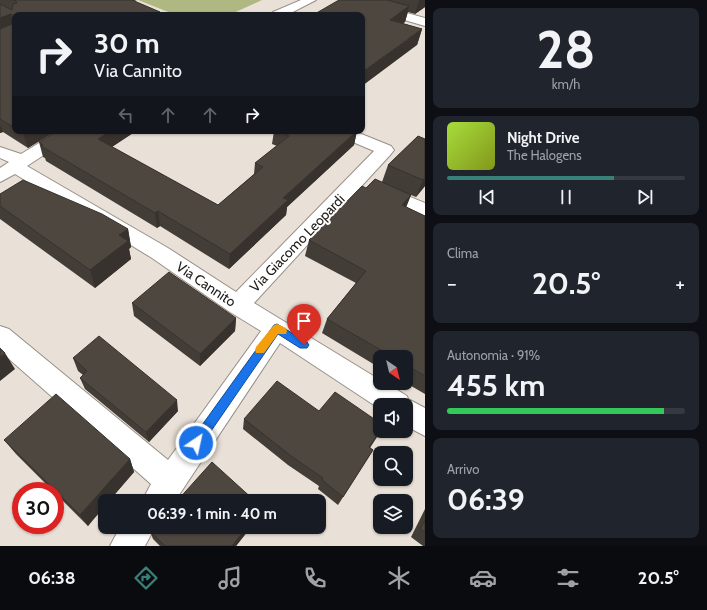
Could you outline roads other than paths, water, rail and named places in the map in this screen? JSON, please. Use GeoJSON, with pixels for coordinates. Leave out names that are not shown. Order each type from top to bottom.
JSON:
{"type":"FeatureCollection","features":[{"type":"Feature","properties":{"kind":"street"},"geometry":{"type":"LineString","coordinates":[[284,12],[310,0]]}},
{"type":"Feature","properties":{"kind":"street"},"geometry":{"type":"LineString","coordinates":[[348,0],[425,22]]}},
{"type":"Feature","properties":{"kind":"street"},"geometry":{"type":"LineString","coordinates":[[9,164],[64,134]]}},
{"type":"Feature","properties":{"kind":"street","name":"Via Giacomo Leopardi"},"geometry":{"type":"LineString","coordinates":[[238,305],[385,150],[347,134]]}},
{"type":"Feature","properties":{"kind":"street","name":"Via Cannito"},"geometry":{"type":"LineString","coordinates":[[9,164],[160,253],[238,305],[277,328],[386,398]]}},
{"type":"Feature","properties":{"kind":"street"},"geometry":{"type":"LineString","coordinates":[[357,180],[425,211]]}},
{"type":"Feature","properties":{"kind":"street"},"geometry":{"type":"LineString","coordinates":[[0,336],[163,491],[277,328]]}},
{"type":"Feature","properties":{"kind":"street"},"geometry":{"type":"LineString","coordinates":[[413,415],[425,423]]}},
{"type":"Feature","properties":{"kind":"street"},"geometry":{"type":"LineString","coordinates":[[126,546],[134,534]]}}]}
